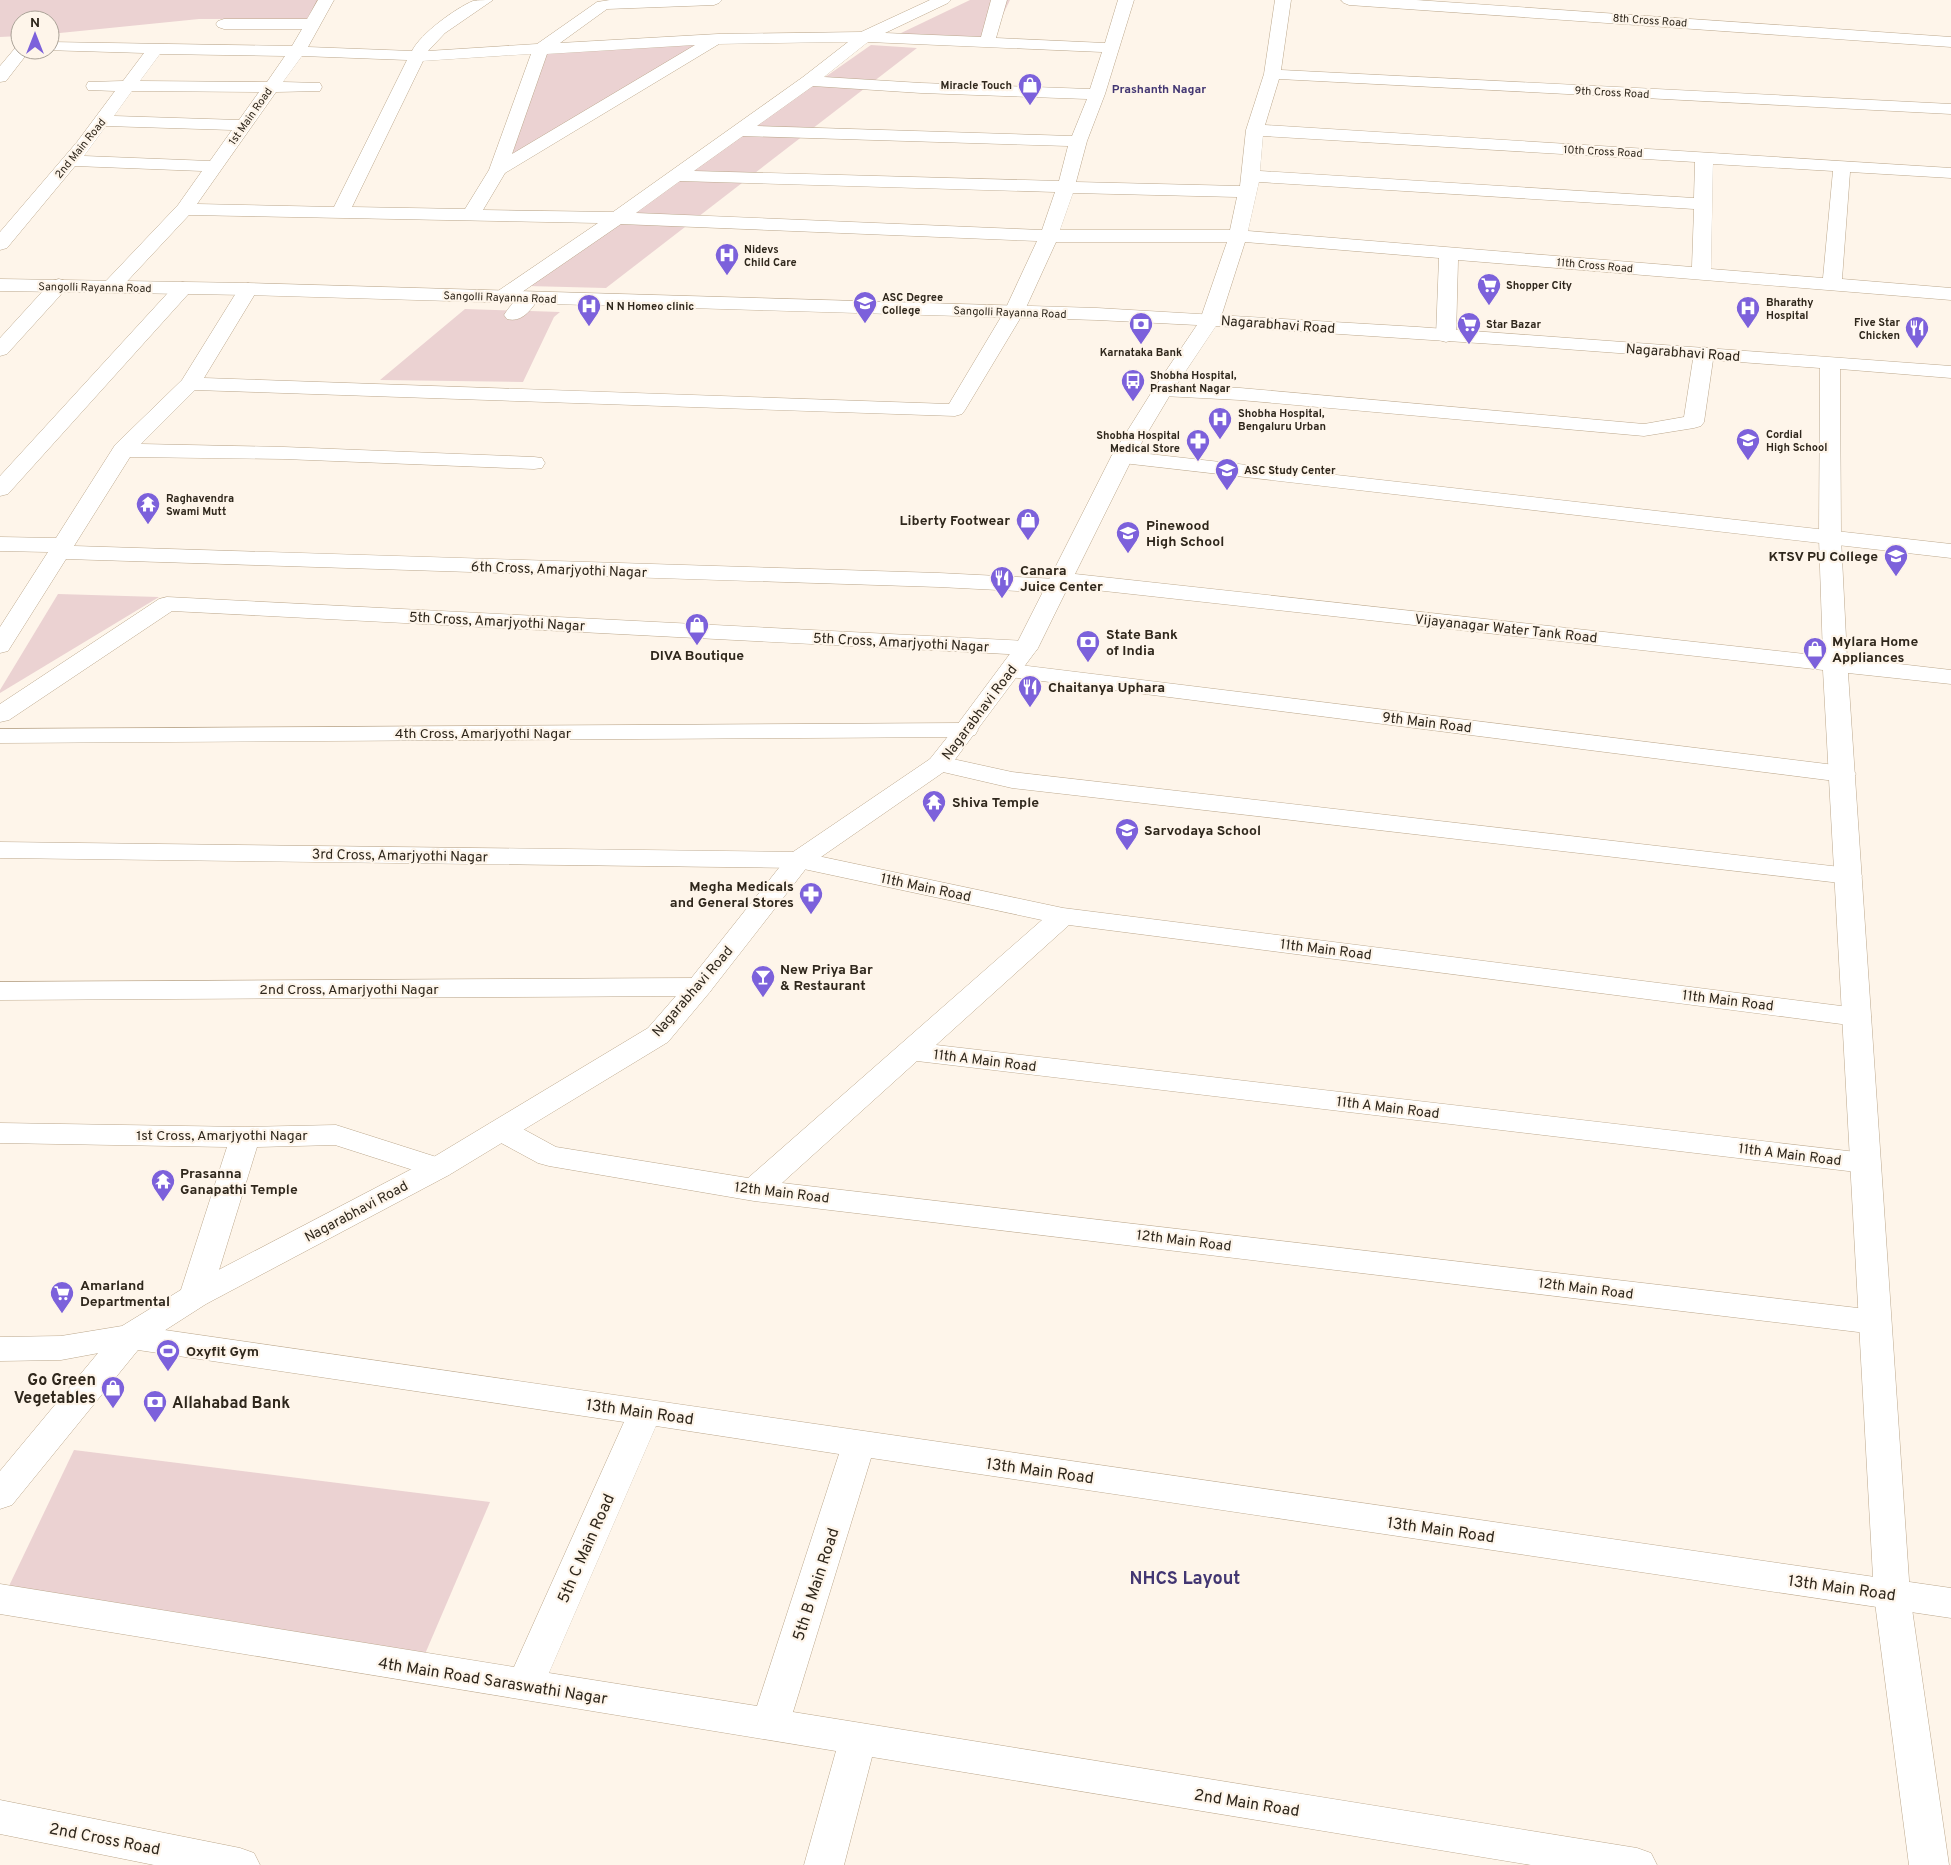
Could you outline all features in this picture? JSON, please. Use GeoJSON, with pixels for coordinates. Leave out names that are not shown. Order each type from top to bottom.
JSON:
{"type":"FeatureCollection","features":[{"type":"Feature","properties":{"kind":"street","name":"1st Main Road"},"geometry":{"type":"LineString","coordinates":[[112,286],[184,209],[297,50],[326,0]]}},
{"type":"Feature","properties":{"kind":"street"},"geometry":{"type":"LineString","coordinates":[[340,212],[419,56],[422,46],[439,30],[485,0]]}},
{"type":"Feature","properties":{"kind":"street"},"geometry":{"type":"LineString","coordinates":[[471,214],[498,170],[541,49],[606,2],[714,0]]}},
{"type":"Feature","properties":{"kind":"street"},"geometry":{"type":"LineString","coordinates":[[502,297],[618,218],[737,131],[810,81],[864,37],[943,0]]}},
{"type":"Feature","properties":{"kind":"street"},"geometry":{"type":"LineString","coordinates":[[987,43],[999,0]]}},
{"type":"Feature","properties":{"kind":"street"},"geometry":{"type":"LineString","coordinates":[[190,384],[955,410],[1014,312],[1049,236],[1066,187],[1078,141],[1097,94],[1126,0]]}},
{"type":"Feature","properties":{"kind":"street"},"geometry":{"type":"LineString","coordinates":[[1210,320],[1238,236],[1249,184],[1255,130],[1272,74],[1283,0]]}},
{"type":"Feature","properties":{"kind":"street","name":"8th Cross Road"},"geometry":{"type":"LineString","coordinates":[[1349,0],[1415,2],[1951,42]]}},
{"type":"Feature","properties":{"kind":"street"},"geometry":{"type":"LineString","coordinates":[[224,24],[312,22]]}},
{"type":"Feature","properties":{"kind":"street"},"geometry":{"type":"LineString","coordinates":[[60,47],[297,50],[419,56],[716,39],[864,37],[1111,48]]}},
{"type":"Feature","properties":{"kind":"street"},"geometry":{"type":"LineString","coordinates":[[498,170],[716,39]]}},
{"type":"Feature","properties":{"kind":"street","name":"2nd Main Road"},"geometry":{"type":"LineString","coordinates":[[0,244],[71,161],[156,48]]}},
{"type":"Feature","properties":{"kind":"street"},"geometry":{"type":"LineString","coordinates":[[0,77],[14,60]]}},
{"type":"Feature","properties":{"kind":"street","name":"9th Cross Road"},"geometry":{"type":"LineString","coordinates":[[1272,74],[1951,109]]}},
{"type":"Feature","properties":{"kind":"street"},"geometry":{"type":"LineString","coordinates":[[810,81],[920,88],[1097,94]]}},
{"type":"Feature","properties":{"kind":"street"},"geometry":{"type":"LineString","coordinates":[[94,86],[314,87]]}},
{"type":"Feature","properties":{"kind":"street"},"geometry":{"type":"LineString","coordinates":[[102,121],[244,125]]}},
{"type":"Feature","properties":{"kind":"street","name":"10th Cross Road"},"geometry":{"type":"LineString","coordinates":[[1255,130],[1951,173]]}},
{"type":"Feature","properties":{"kind":"street"},"geometry":{"type":"LineString","coordinates":[[737,131],[1078,141]]}},
{"type":"Feature","properties":{"kind":"street"},"geometry":{"type":"LineString","coordinates":[[1701,274],[1704,157]]}},
{"type":"Feature","properties":{"kind":"street"},"geometry":{"type":"LineString","coordinates":[[71,161],[215,166]]}},
{"type":"Feature","properties":{"kind":"street"},"geometry":{"type":"LineString","coordinates":[[1832,284],[1842,166]]}},
{"type":"Feature","properties":{"kind":"street"},"geometry":{"type":"LineString","coordinates":[[676,176],[1066,187],[1249,184],[1702,204]]}},
{"type":"Feature","properties":{"kind":"street","name":"11th Cross Road"},"geometry":{"type":"LineString","coordinates":[[184,209],[618,218],[1049,236],[1238,236],[1951,294]]}},
{"type":"Feature","properties":{"kind":"street"},"geometry":{"type":"LineString","coordinates":[[1446,336],[1450,252]]}},
{"type":"Feature","properties":{"kind":"street","name":"Sangolli Rayanna Road"},"geometry":{"type":"LineString","coordinates":[[0,285],[248,288],[1210,320]]}},
{"type":"Feature","properties":{"kind":"street"},"geometry":{"type":"LineString","coordinates":[[0,350],[59,286]]}},
{"type":"Feature","properties":{"kind":"street"},"geometry":{"type":"LineString","coordinates":[[0,489],[183,288]]}},
{"type":"Feature","properties":{"kind":"street"},"geometry":{"type":"LineString","coordinates":[[0,646],[123,450],[190,384],[248,288]]}},
{"type":"Feature","properties":{"kind":"street"},"geometry":{"type":"LineString","coordinates":[[514,315],[529,298]]}},
{"type":"Feature","properties":{"kind":"street","name":"Nagarabhavi Road"},"geometry":{"type":"LineString","coordinates":[[0,1349],[61,1348],[130,1336],[195,1296],[438,1168],[658,1035],[699,987],[799,860],[939,764],[966,730],[1026,648],[1122,458],[1163,390],[1210,320],[1704,353],[1951,372]]}},
{"type":"Feature","properties":{"kind":"street"},"geometry":{"type":"LineString","coordinates":[[1163,390],[1240,394],[1644,430],[1694,422],[1704,353]]}},
{"type":"Feature","properties":{"kind":"street"},"geometry":{"type":"LineString","coordinates":[[1830,362],[1830,538],[1835,665],[1892,1594],[1929,1865]]}},
{"type":"Feature","properties":{"kind":"street"},"geometry":{"type":"LineString","coordinates":[[123,450],[284,453],[534,463]]}},
{"type":"Feature","properties":{"kind":"street"},"geometry":{"type":"LineString","coordinates":[[1122,458],[1951,551]]}},
{"type":"Feature","properties":{"kind":"street","name":"6th Cross, Amarjyothi Nagar"},"geometry":{"type":"LineString","coordinates":[[0,544],[61,549],[582,570],[1060,582]]}},
{"type":"Feature","properties":{"kind":"street","name":"Vijayanagar Water Tank Road"},"geometry":{"type":"LineString","coordinates":[[1060,582],[1951,677]]}},
{"type":"Feature","properties":{"kind":"street","name":"5th Cross, Amarjyothi Nagar"},"geometry":{"type":"LineString","coordinates":[[0,715],[167,604],[1026,648]]}},
{"type":"Feature","properties":{"kind":"street","name":"9th Main Road"},"geometry":{"type":"LineString","coordinates":[[1011,671],[1843,774]]}},
{"type":"Feature","properties":{"kind":"street","name":"4th Cross, Amarjyothi Nagar"},"geometry":{"type":"LineString","coordinates":[[0,736],[966,730]]}},
{"type":"Feature","properties":{"kind":"street"},"geometry":{"type":"LineString","coordinates":[[939,764],[1012,780],[1849,876]]}},
{"type":"Feature","properties":{"kind":"street","name":"3rd Cross, Amarjyothi Nagar"},"geometry":{"type":"LineString","coordinates":[[0,850],[799,860]]}},
{"type":"Feature","properties":{"kind":"street","name":"11th Main Road"},"geometry":{"type":"LineString","coordinates":[[799,860],[1063,916],[1857,1017]]}},
{"type":"Feature","properties":{"kind":"street"},"geometry":{"type":"LineString","coordinates":[[754,1190],[1063,916]]}},
{"type":"Feature","properties":{"kind":"street","name":"2nd Cross, Amarjyothi Nagar"},"geometry":{"type":"LineString","coordinates":[[0,991],[699,987]]}},
{"type":"Feature","properties":{"kind":"street","name":"11th A Main Road"},"geometry":{"type":"LineString","coordinates":[[910,1051],[1865,1163]]}},
{"type":"Feature","properties":{"kind":"street","name":"12th Main Road"},"geometry":{"type":"LineString","coordinates":[[501,1130],[549,1156],[754,1190],[1875,1322]]}},
{"type":"Feature","properties":{"kind":"street","name":"1st Cross, Amarjyothi Nagar"},"geometry":{"type":"LineString","coordinates":[[0,1133],[245,1137],[336,1135],[438,1168]]}},
{"type":"Feature","properties":{"kind":"street"},"geometry":{"type":"LineString","coordinates":[[195,1296],[245,1137]]}},
{"type":"Feature","properties":{"kind":"street"},"geometry":{"type":"LineString","coordinates":[[0,1494],[130,1336]]}},
{"type":"Feature","properties":{"kind":"street","name":"13th Main Road"},"geometry":{"type":"LineString","coordinates":[[130,1336],[1951,1603]]}},
{"type":"Feature","properties":{"kind":"street","name":"5th C Main Road"},"geometry":{"type":"LineString","coordinates":[[525,1685],[645,1412]]}},
{"type":"Feature","properties":{"kind":"street","name":"5th B Main Road"},"geometry":{"type":"LineString","coordinates":[[770,1725],[859,1443]]}},
{"type":"Feature","properties":{"kind":"street","name":"4th Main Road Saraswathi Nagar"},"geometry":{"type":"LineString","coordinates":[[0,1598],[858,1739]]}},
{"type":"Feature","properties":{"kind":"street"},"geometry":{"type":"LineString","coordinates":[[824,1865],[858,1739]]}},
{"type":"Feature","properties":{"kind":"street","name":"2nd Main Road"},"geometry":{"type":"LineString","coordinates":[[858,1739],[1637,1865]]}},
{"type":"Feature","properties":{"kind":"street","name":"2nd Cross Road"},"geometry":{"type":"LineString","coordinates":[[0,1817],[240,1865]]}},
{"type":"Feature","properties":{"kind":"shaded area"},"geometry":{"type":"Polygon","coordinates":[[[0,0],[321,0],[308,19],[199,19],[60,33],[60,10],[10,10],[10,36],[0,37],[0,0]]]}},
{"type":"Feature","properties":{"kind":"shaded area"},"geometry":{"type":"Polygon","coordinates":[[[970,0],[1010,0],[991,39],[899,34],[970,0]]]}},
{"type":"Feature","properties":{"kind":"shaded area"},"geometry":{"type":"Polygon","coordinates":[[[703,42],[508,160],[547,52],[703,42]]]}},
{"type":"Feature","properties":{"kind":"shaded area"},"geometry":{"type":"Polygon","coordinates":[[[871,45],[917,48],[606,288],[527,286],[871,45]]]}},
{"type":"Feature","properties":{"kind":"shaded area"},"geometry":{"type":"Polygon","coordinates":[[[465,309],[560,312],[554,317],[523,382],[380,380],[465,309]]]}},
{"type":"Feature","properties":{"kind":"shaded area"},"geometry":{"type":"Polygon","coordinates":[[[58,594],[159,597],[0,693],[0,690],[58,594]]]}},
{"type":"Feature","properties":{"kind":"shaded area"},"geometry":{"type":"Polygon","coordinates":[[[74,1450],[490,1502],[422,1661],[8,1588],[74,1450]]]}},
{"type":"Feature","properties":{"kind":"place","name":"Miracle Touch"},"geometry":{"type":"Point","coordinates":[1030,106]}},
{"type":"Feature","properties":{"kind":"place","name":"Nidevs Child Care"},"geometry":{"type":"Point","coordinates":[727,276]}},
{"type":"Feature","properties":{"kind":"place","name":"Shopper City"},"geometry":{"type":"Point","coordinates":[1489,306]}},
{"type":"Feature","properties":{"kind":"place","name":"ASC Degree College"},"geometry":{"type":"Point","coordinates":[865,324]}},
{"type":"Feature","properties":{"kind":"place","name":"N N Homeo clinic"},"geometry":{"type":"Point","coordinates":[589,327]}},
{"type":"Feature","properties":{"kind":"place","name":"Bharathy Hospital"},"geometry":{"type":"Point","coordinates":[1748,329]}},
{"type":"Feature","properties":{"kind":"place","name":"Karnataka Bank"},"geometry":{"type":"Point","coordinates":[1141,345]}},
{"type":"Feature","properties":{"kind":"place","name":"Star Bazar"},"geometry":{"type":"Point","coordinates":[1469,345]}},
{"type":"Feature","properties":{"kind":"place","name":"Five Star Chicken"},"geometry":{"type":"Point","coordinates":[1917,349]}},
{"type":"Feature","properties":{"kind":"place","name":"Shobha Hospital, Prashant Nagar"},"geometry":{"type":"Point","coordinates":[1133,402]}},
{"type":"Feature","properties":{"kind":"place","name":"Shobha Hospital, Bengaluru Urban"},"geometry":{"type":"Point","coordinates":[1220,440]}},
{"type":"Feature","properties":{"kind":"place","name":"Cordial High School"},"geometry":{"type":"Point","coordinates":[1748,461]}},
{"type":"Feature","properties":{"kind":"place","name":"Shobha Hospital Medical Store"},"geometry":{"type":"Point","coordinates":[1198,462]}},
{"type":"Feature","properties":{"kind":"place","name":"ASC Study Center"},"geometry":{"type":"Point","coordinates":[1227,491]}},
{"type":"Feature","properties":{"kind":"place","name":"Raghavendra Swami Mutt"},"geometry":{"type":"Point","coordinates":[148,525]}},
{"type":"Feature","properties":{"kind":"place","name":"Liberty Footwear"},"geometry":{"type":"Point","coordinates":[1028,541]}},
{"type":"Feature","properties":{"kind":"place","name":"Pinewood High School"},"geometry":{"type":"Point","coordinates":[1128,554]}},
{"type":"Feature","properties":{"kind":"place","name":"KTSV PU College"},"geometry":{"type":"Point","coordinates":[1896,577]}},
{"type":"Feature","properties":{"kind":"place","name":"Canara Juice Center"},"geometry":{"type":"Point","coordinates":[1002,599]}},
{"type":"Feature","properties":{"kind":"place","name":"DIVA Boutique"},"geometry":{"type":"Point","coordinates":[697,646]}},
{"type":"Feature","properties":{"kind":"place","name":"State Bank of India"},"geometry":{"type":"Point","coordinates":[1088,663]}},
{"type":"Feature","properties":{"kind":"place","name":"Mylara Home Appliances"},"geometry":{"type":"Point","coordinates":[1815,670]}},
{"type":"Feature","properties":{"kind":"place","name":"Chaitanya Uphara"},"geometry":{"type":"Point","coordinates":[1030,708]}},
{"type":"Feature","properties":{"kind":"place","name":"Shiva Temple"},"geometry":{"type":"Point","coordinates":[934,823]}},
{"type":"Feature","properties":{"kind":"place","name":"Sarvodaya School"},"geometry":{"type":"Point","coordinates":[1127,851]}},
{"type":"Feature","properties":{"kind":"place","name":"Megha Medicals and General Stores"},"geometry":{"type":"Point","coordinates":[811,915]}},
{"type":"Feature","properties":{"kind":"place","name":"New Priya Bar & Restaurant"},"geometry":{"type":"Point","coordinates":[763,998]}},
{"type":"Feature","properties":{"kind":"place","name":"Prasanna Ganapathi Temple"},"geometry":{"type":"Point","coordinates":[163,1202]}},
{"type":"Feature","properties":{"kind":"place","name":"Amarland Departmental"},"geometry":{"type":"Point","coordinates":[62,1314]}},
{"type":"Feature","properties":{"kind":"place","name":"Oxyfit Gym"},"geometry":{"type":"Point","coordinates":[168,1372]}},
{"type":"Feature","properties":{"kind":"place","name":"Go Green Vegetables"},"geometry":{"type":"Point","coordinates":[113,1409]}},
{"type":"Feature","properties":{"kind":"place","name":"Allahabad Bank"},"geometry":{"type":"Point","coordinates":[155,1423]}},
{"type":"Feature","properties":{"kind":"district","name":"Prashanth Nagar"},"geometry":{"type":"Point","coordinates":[1159,89]}},
{"type":"Feature","properties":{"kind":"district","name":"NHCS Layout"},"geometry":{"type":"Point","coordinates":[1185,1578]}}]}
